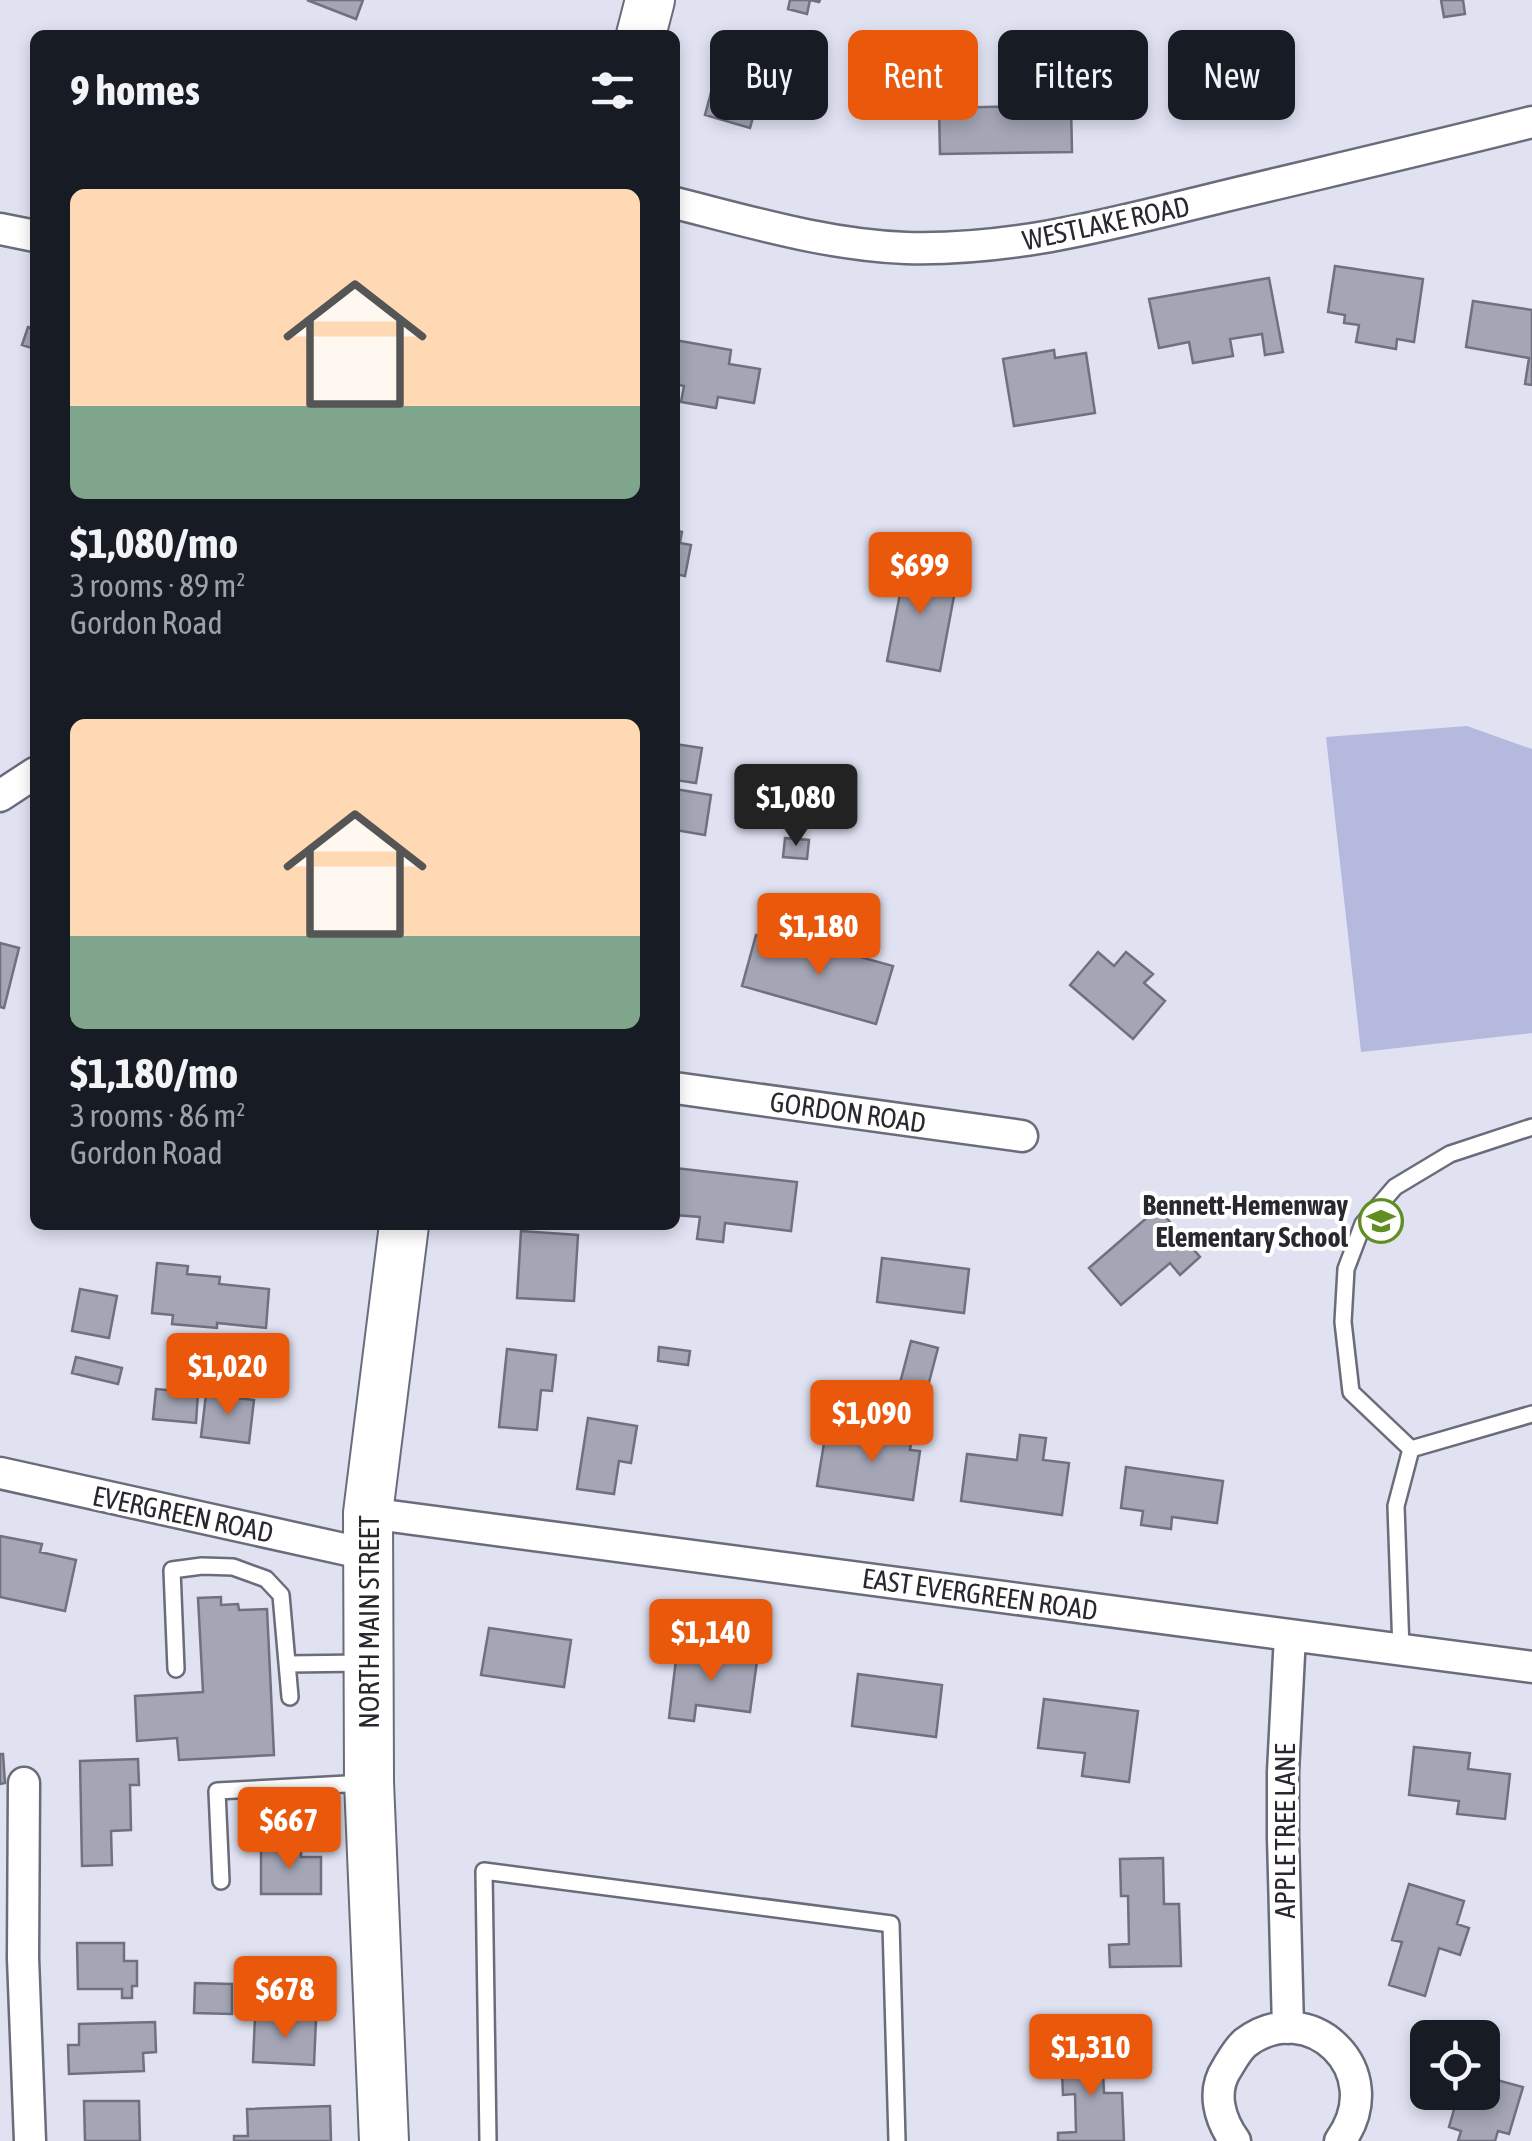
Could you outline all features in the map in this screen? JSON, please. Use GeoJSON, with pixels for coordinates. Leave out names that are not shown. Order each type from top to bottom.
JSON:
{"type":"FeatureCollection","features":[{"type":"Feature","properties":{"kind":"main road"},"geometry":{"type":"LineString","coordinates":[[642,30],[650,0]]}},
{"type":"Feature","properties":{"kind":"main road","name":"NORTH MAIN STREET"},"geometry":{"type":"LineString","coordinates":[[384,2141],[369,1782],[367,1534],[403,1230]]}},
{"type":"Feature","properties":{"kind":"street","name":"WESTLAKE ROAD"},"geometry":{"type":"LineString","coordinates":[[680,204],[854,243],[904,248],[1006,244],[1097,227],[1532,122]]}},
{"type":"Feature","properties":{"kind":"street"},"geometry":{"type":"LineString","coordinates":[[0,229],[30,235]]}},
{"type":"Feature","properties":{"kind":"street"},"geometry":{"type":"LineString","coordinates":[[0,796],[30,776]]}},
{"type":"Feature","properties":{"kind":"street","name":"GORDON ROAD"},"geometry":{"type":"LineString","coordinates":[[680,1089],[1022,1136]]}},
{"type":"Feature","properties":{"kind":"street","name":"EVERGREEN ROAD"},"geometry":{"type":"LineString","coordinates":[[0,1473],[367,1534]]}},
{"type":"Feature","properties":{"kind":"street","name":"EAST EVERGREEN ROAD"},"geometry":{"type":"LineString","coordinates":[[367,1534],[1290,1635],[1532,1667]]}},
{"type":"Feature","properties":{"kind":"street","name":"APPLE TREE LANE"},"geometry":{"type":"LineString","coordinates":[[1288,2028],[1283,1772],[1290,1635]]}},
{"type":"Feature","properties":{"kind":"street"},"geometry":{"type":"LineString","coordinates":[[24,1783],[24,1993],[30,2141]]}},
{"type":"Feature","properties":{"kind":"street"},"geometry":{"type":"LineString","coordinates":[[1234,2141],[1224,2125],[1218,2100],[1222,2076],[1241,2046],[1263,2032],[1288,2028],[1312,2032],[1333,2044],[1347,2060],[1356,2081],[1357,2104],[1351,2126],[1340,2141]]}},
{"type":"Feature","properties":{"kind":"lane"},"geometry":{"type":"LineString","coordinates":[[1411,1450],[1351,1392],[1343,1322],[1346,1269],[1363,1224],[1395,1187],[1450,1154],[1532,1127]]}},
{"type":"Feature","properties":{"kind":"lane"},"geometry":{"type":"LineString","coordinates":[[1411,1450],[1532,1414]]}},
{"type":"Feature","properties":{"kind":"lane"},"geometry":{"type":"LineString","coordinates":[[1401,1650],[1396,1506],[1411,1450]]}},
{"type":"Feature","properties":{"kind":"lane"},"geometry":{"type":"LineString","coordinates":[[176,1668],[172,1570],[233,1567],[266,1579],[282,1595],[290,1697]]}},
{"type":"Feature","properties":{"kind":"lane"},"geometry":{"type":"LineString","coordinates":[[288,1664],[368,1662]]}},
{"type":"Feature","properties":{"kind":"lane"},"geometry":{"type":"LineString","coordinates":[[220,1881],[216,1791],[369,1782]]}},
{"type":"Feature","properties":{"kind":"lane"},"geometry":{"type":"LineString","coordinates":[[488,2141],[484,1871],[891,1924],[897,2141]]}},
{"type":"Feature","properties":{"kind":"shaded area"},"geometry":{"type":"Polygon","coordinates":[[[1467,726],[1532,749],[1532,1033],[1361,1052],[1326,737],[1467,726]]]}},
{"type":"Feature","properties":{"kind":"building"},"geometry":{"type":"Polygon","coordinates":[[[307,0],[363,0],[356,19],[307,0]]]}},
{"type":"Feature","properties":{"kind":"building"},"geometry":{"type":"Polygon","coordinates":[[[790,0],[810,0],[807,14],[788,9],[790,0]]]}},
{"type":"Feature","properties":{"kind":"building"},"geometry":{"type":"Polygon","coordinates":[[[1441,0],[1463,0],[1465,14],[1444,17],[1441,0]]]}},
{"type":"Feature","properties":{"kind":"building"},"geometry":{"type":"Polygon","coordinates":[[[978,107],[998,107],[998,120],[1071,120],[1072,152],[940,154],[939,120],[978,120],[978,107]]]}},
{"type":"Feature","properties":{"kind":"building"},"geometry":{"type":"Polygon","coordinates":[[[722,120],[752,120],[750,128],[722,120]]]}},
{"type":"Feature","properties":{"kind":"building"},"geometry":{"type":"Polygon","coordinates":[[[1335,266],[1423,279],[1414,342],[1397,339],[1396,349],[1356,342],[1359,325],[1344,323],[1345,315],[1328,312],[1335,266]]]}},
{"type":"Feature","properties":{"kind":"building"},"geometry":{"type":"Polygon","coordinates":[[[1269,278],[1283,352],[1265,355],[1262,334],[1230,339],[1233,356],[1193,363],[1189,342],[1159,348],[1149,299],[1269,278]]]}},
{"type":"Feature","properties":{"kind":"building"},"geometry":{"type":"Polygon","coordinates":[[[1473,301],[1532,310],[1532,385],[1525,384],[1529,358],[1466,347],[1473,301]]]}},
{"type":"Feature","properties":{"kind":"building"},"geometry":{"type":"Polygon","coordinates":[[[28,327],[30,328],[30,347],[22,345],[28,327]]]}},
{"type":"Feature","properties":{"kind":"building"},"geometry":{"type":"Polygon","coordinates":[[[680,341],[731,350],[729,364],[760,369],[754,403],[718,397],[716,408],[681,402],[684,386],[680,385],[680,341]]]}},
{"type":"Feature","properties":{"kind":"building"},"geometry":{"type":"Polygon","coordinates":[[[1054,350],[1055,358],[1086,353],[1095,413],[1014,426],[1003,359],[1054,350]]]}},
{"type":"Feature","properties":{"kind":"building"},"geometry":{"type":"Polygon","coordinates":[[[680,543],[691,545],[685,576],[680,575],[680,543]]]}},
{"type":"Feature","properties":{"kind":"building"},"geometry":{"type":"Polygon","coordinates":[[[885,567],[957,580],[940,671],[887,661],[900,594],[881,590],[885,567]]]}},
{"type":"Feature","properties":{"kind":"building"},"geometry":{"type":"Polygon","coordinates":[[[680,745],[702,748],[696,783],[680,781],[680,745]]]}},
{"type":"Feature","properties":{"kind":"building"},"geometry":{"type":"Polygon","coordinates":[[[680,790],[711,795],[705,835],[680,831],[680,790]]]}},
{"type":"Feature","properties":{"kind":"building"},"geometry":{"type":"Polygon","coordinates":[[[785,838],[809,840],[807,859],[783,857],[785,838]]]}},
{"type":"Feature","properties":{"kind":"building"},"geometry":{"type":"Polygon","coordinates":[[[756,935],[811,950],[814,944],[893,966],[876,1024],[742,986],[756,935]]]}},
{"type":"Feature","properties":{"kind":"building"},"geometry":{"type":"Polygon","coordinates":[[[0,943],[19,948],[4,1008],[0,1007],[0,943]]]}},
{"type":"Feature","properties":{"kind":"building"},"geometry":{"type":"Polygon","coordinates":[[[1098,952],[1114,966],[1126,952],[1153,974],[1144,983],[1165,1001],[1133,1039],[1070,985],[1098,952]]]}},
{"type":"Feature","properties":{"kind":"building"},"geometry":{"type":"Polygon","coordinates":[[[680,1169],[797,1182],[791,1231],[725,1223],[723,1242],[697,1239],[700,1217],[680,1215],[680,1169]]]}},
{"type":"Feature","properties":{"kind":"building"},"geometry":{"type":"Polygon","coordinates":[[[1158,1208],[1200,1257],[1180,1275],[1170,1263],[1121,1305],[1089,1268],[1158,1208]]]}},
{"type":"Feature","properties":{"kind":"building"},"geometry":{"type":"Polygon","coordinates":[[[521,1231],[578,1235],[574,1301],[517,1298],[521,1231]]]}},
{"type":"Feature","properties":{"kind":"building"},"geometry":{"type":"Polygon","coordinates":[[[882,1258],[969,1269],[964,1313],[877,1302],[882,1258]]]}},
{"type":"Feature","properties":{"kind":"building"},"geometry":{"type":"Polygon","coordinates":[[[157,1263],[188,1266],[187,1274],[220,1277],[219,1284],[269,1289],[266,1328],[172,1324],[173,1315],[152,1313],[157,1263]]]}},
{"type":"Feature","properties":{"kind":"building"},"geometry":{"type":"Polygon","coordinates":[[[80,1289],[117,1296],[109,1338],[72,1331],[80,1289]]]}},
{"type":"Feature","properties":{"kind":"building"},"geometry":{"type":"Polygon","coordinates":[[[911,1341],[938,1348],[922,1409],[895,1402],[911,1341]]]}},
{"type":"Feature","properties":{"kind":"building"},"geometry":{"type":"Polygon","coordinates":[[[659,1347],[690,1351],[688,1365],[658,1361],[659,1347]]]}},
{"type":"Feature","properties":{"kind":"building"},"geometry":{"type":"Polygon","coordinates":[[[507,1349],[556,1355],[552,1391],[541,1390],[537,1430],[499,1427],[507,1349]]]}},
{"type":"Feature","properties":{"kind":"building"},"geometry":{"type":"Polygon","coordinates":[[[76,1357],[122,1368],[118,1384],[72,1373],[76,1357]]]}},
{"type":"Feature","properties":{"kind":"building"},"geometry":{"type":"Polygon","coordinates":[[[156,1389],[198,1393],[196,1423],[153,1419],[156,1389]]]}},
{"type":"Feature","properties":{"kind":"building"},"geometry":{"type":"Polygon","coordinates":[[[206,1394],[254,1400],[249,1443],[201,1437],[206,1394]]]}},
{"type":"Feature","properties":{"kind":"building"},"geometry":{"type":"Polygon","coordinates":[[[588,1418],[637,1426],[631,1463],[619,1461],[614,1494],[577,1489],[588,1418]]]}},
{"type":"Feature","properties":{"kind":"building"},"geometry":{"type":"Polygon","coordinates":[[[876,1426],[913,1431],[910,1450],[920,1451],[913,1500],[817,1486],[825,1437],[873,1445],[876,1426]]]}},
{"type":"Feature","properties":{"kind":"building"},"geometry":{"type":"Polygon","coordinates":[[[1020,1435],[1046,1438],[1043,1460],[1069,1463],[1062,1515],[961,1501],[967,1454],[1017,1460],[1020,1435]]]}},
{"type":"Feature","properties":{"kind":"building"},"geometry":{"type":"Polygon","coordinates":[[[1126,1467],[1223,1481],[1217,1523],[1172,1517],[1171,1529],[1141,1525],[1143,1511],[1121,1508],[1126,1467]]]}},
{"type":"Feature","properties":{"kind":"building"},"geometry":{"type":"Polygon","coordinates":[[[0,1536],[42,1544],[40,1552],[76,1560],[65,1611],[0,1597],[0,1536]]]}},
{"type":"Feature","properties":{"kind":"building"},"geometry":{"type":"Polygon","coordinates":[[[221,1597],[221,1605],[238,1604],[239,1610],[267,1609],[274,1755],[179,1760],[177,1738],[137,1741],[135,1696],[203,1692],[198,1598],[221,1597]]]}},
{"type":"Feature","properties":{"kind":"building"},"geometry":{"type":"Polygon","coordinates":[[[489,1628],[571,1640],[564,1687],[481,1675],[489,1628]]]}},
{"type":"Feature","properties":{"kind":"building"},"geometry":{"type":"Polygon","coordinates":[[[677,1651],[757,1661],[750,1712],[696,1705],[694,1721],[669,1718],[677,1651]]]}},
{"type":"Feature","properties":{"kind":"building"},"geometry":{"type":"Polygon","coordinates":[[[858,1674],[942,1685],[936,1737],[852,1726],[858,1674]]]}},
{"type":"Feature","properties":{"kind":"building"},"geometry":{"type":"Polygon","coordinates":[[[1044,1699],[1138,1711],[1129,1782],[1082,1776],[1085,1753],[1038,1748],[1044,1699]]]}},
{"type":"Feature","properties":{"kind":"building"},"geometry":{"type":"Polygon","coordinates":[[[1414,1747],[1470,1753],[1468,1769],[1510,1774],[1505,1819],[1457,1814],[1459,1801],[1409,1795],[1414,1747]]]}},
{"type":"Feature","properties":{"kind":"building"},"geometry":{"type":"Polygon","coordinates":[[[0,1754],[5,1783],[0,1784],[0,1754]]]}},
{"type":"Feature","properties":{"kind":"building"},"geometry":{"type":"Polygon","coordinates":[[[138,1759],[139,1785],[130,1785],[131,1830],[111,1831],[112,1865],[82,1866],[80,1761],[138,1759]]]}},
{"type":"Feature","properties":{"kind":"building"},"geometry":{"type":"Polygon","coordinates":[[[261,1847],[301,1847],[301,1857],[321,1857],[321,1894],[261,1894],[261,1847]]]}},
{"type":"Feature","properties":{"kind":"building"},"geometry":{"type":"Polygon","coordinates":[[[1163,1858],[1164,1904],[1179,1904],[1181,1966],[1110,1967],[1109,1945],[1129,1944],[1128,1896],[1121,1896],[1120,1859],[1163,1858]]]}},
{"type":"Feature","properties":{"kind":"building"},"geometry":{"type":"Polygon","coordinates":[[[1409,1884],[1464,1901],[1457,1924],[1469,1928],[1460,1955],[1439,1948],[1425,1996],[1389,1985],[1402,1942],[1392,1940],[1409,1884]]]}},
{"type":"Feature","properties":{"kind":"building"},"geometry":{"type":"Polygon","coordinates":[[[77,1943],[124,1943],[124,1961],[137,1961],[137,1986],[132,1986],[132,1998],[122,1998],[122,1989],[78,1989],[77,1943]]]}},
{"type":"Feature","properties":{"kind":"building"},"geometry":{"type":"Polygon","coordinates":[[[195,1983],[232,1984],[232,2014],[194,2013],[195,1983]]]}},
{"type":"Feature","properties":{"kind":"building"},"geometry":{"type":"Polygon","coordinates":[[[255,2017],[316,2019],[314,2065],[253,2062],[255,2017]]]}},
{"type":"Feature","properties":{"kind":"building"},"geometry":{"type":"Polygon","coordinates":[[[155,2022],[156,2052],[143,2053],[144,2071],[69,2074],[68,2045],[79,2045],[79,2024],[155,2022]]]}},
{"type":"Feature","properties":{"kind":"building"},"geometry":{"type":"Polygon","coordinates":[[[1102,2051],[1104,2093],[1122,2093],[1124,2141],[1058,2141],[1058,2133],[1076,2132],[1075,2094],[1063,2095],[1061,2052],[1102,2051]]]}},
{"type":"Feature","properties":{"kind":"building"},"geometry":{"type":"Polygon","coordinates":[[[1500,2081],[1523,2087],[1509,2134],[1498,2131],[1495,2141],[1458,2141],[1461,2131],[1449,2127],[1454,2110],[1500,2110],[1500,2081]]]}},
{"type":"Feature","properties":{"kind":"building"},"geometry":{"type":"Polygon","coordinates":[[[84,2101],[139,2101],[140,2141],[85,2141],[84,2101]]]}},
{"type":"Feature","properties":{"kind":"building"},"geometry":{"type":"Polygon","coordinates":[[[330,2106],[331,2141],[234,2141],[234,2136],[248,2136],[247,2109],[330,2106]]]}},
{"type":"Feature","properties":{"kind":"place","name":"Bennett-Hemenway Elementary School"},"geometry":{"type":"Point","coordinates":[1381,1221]}}]}
